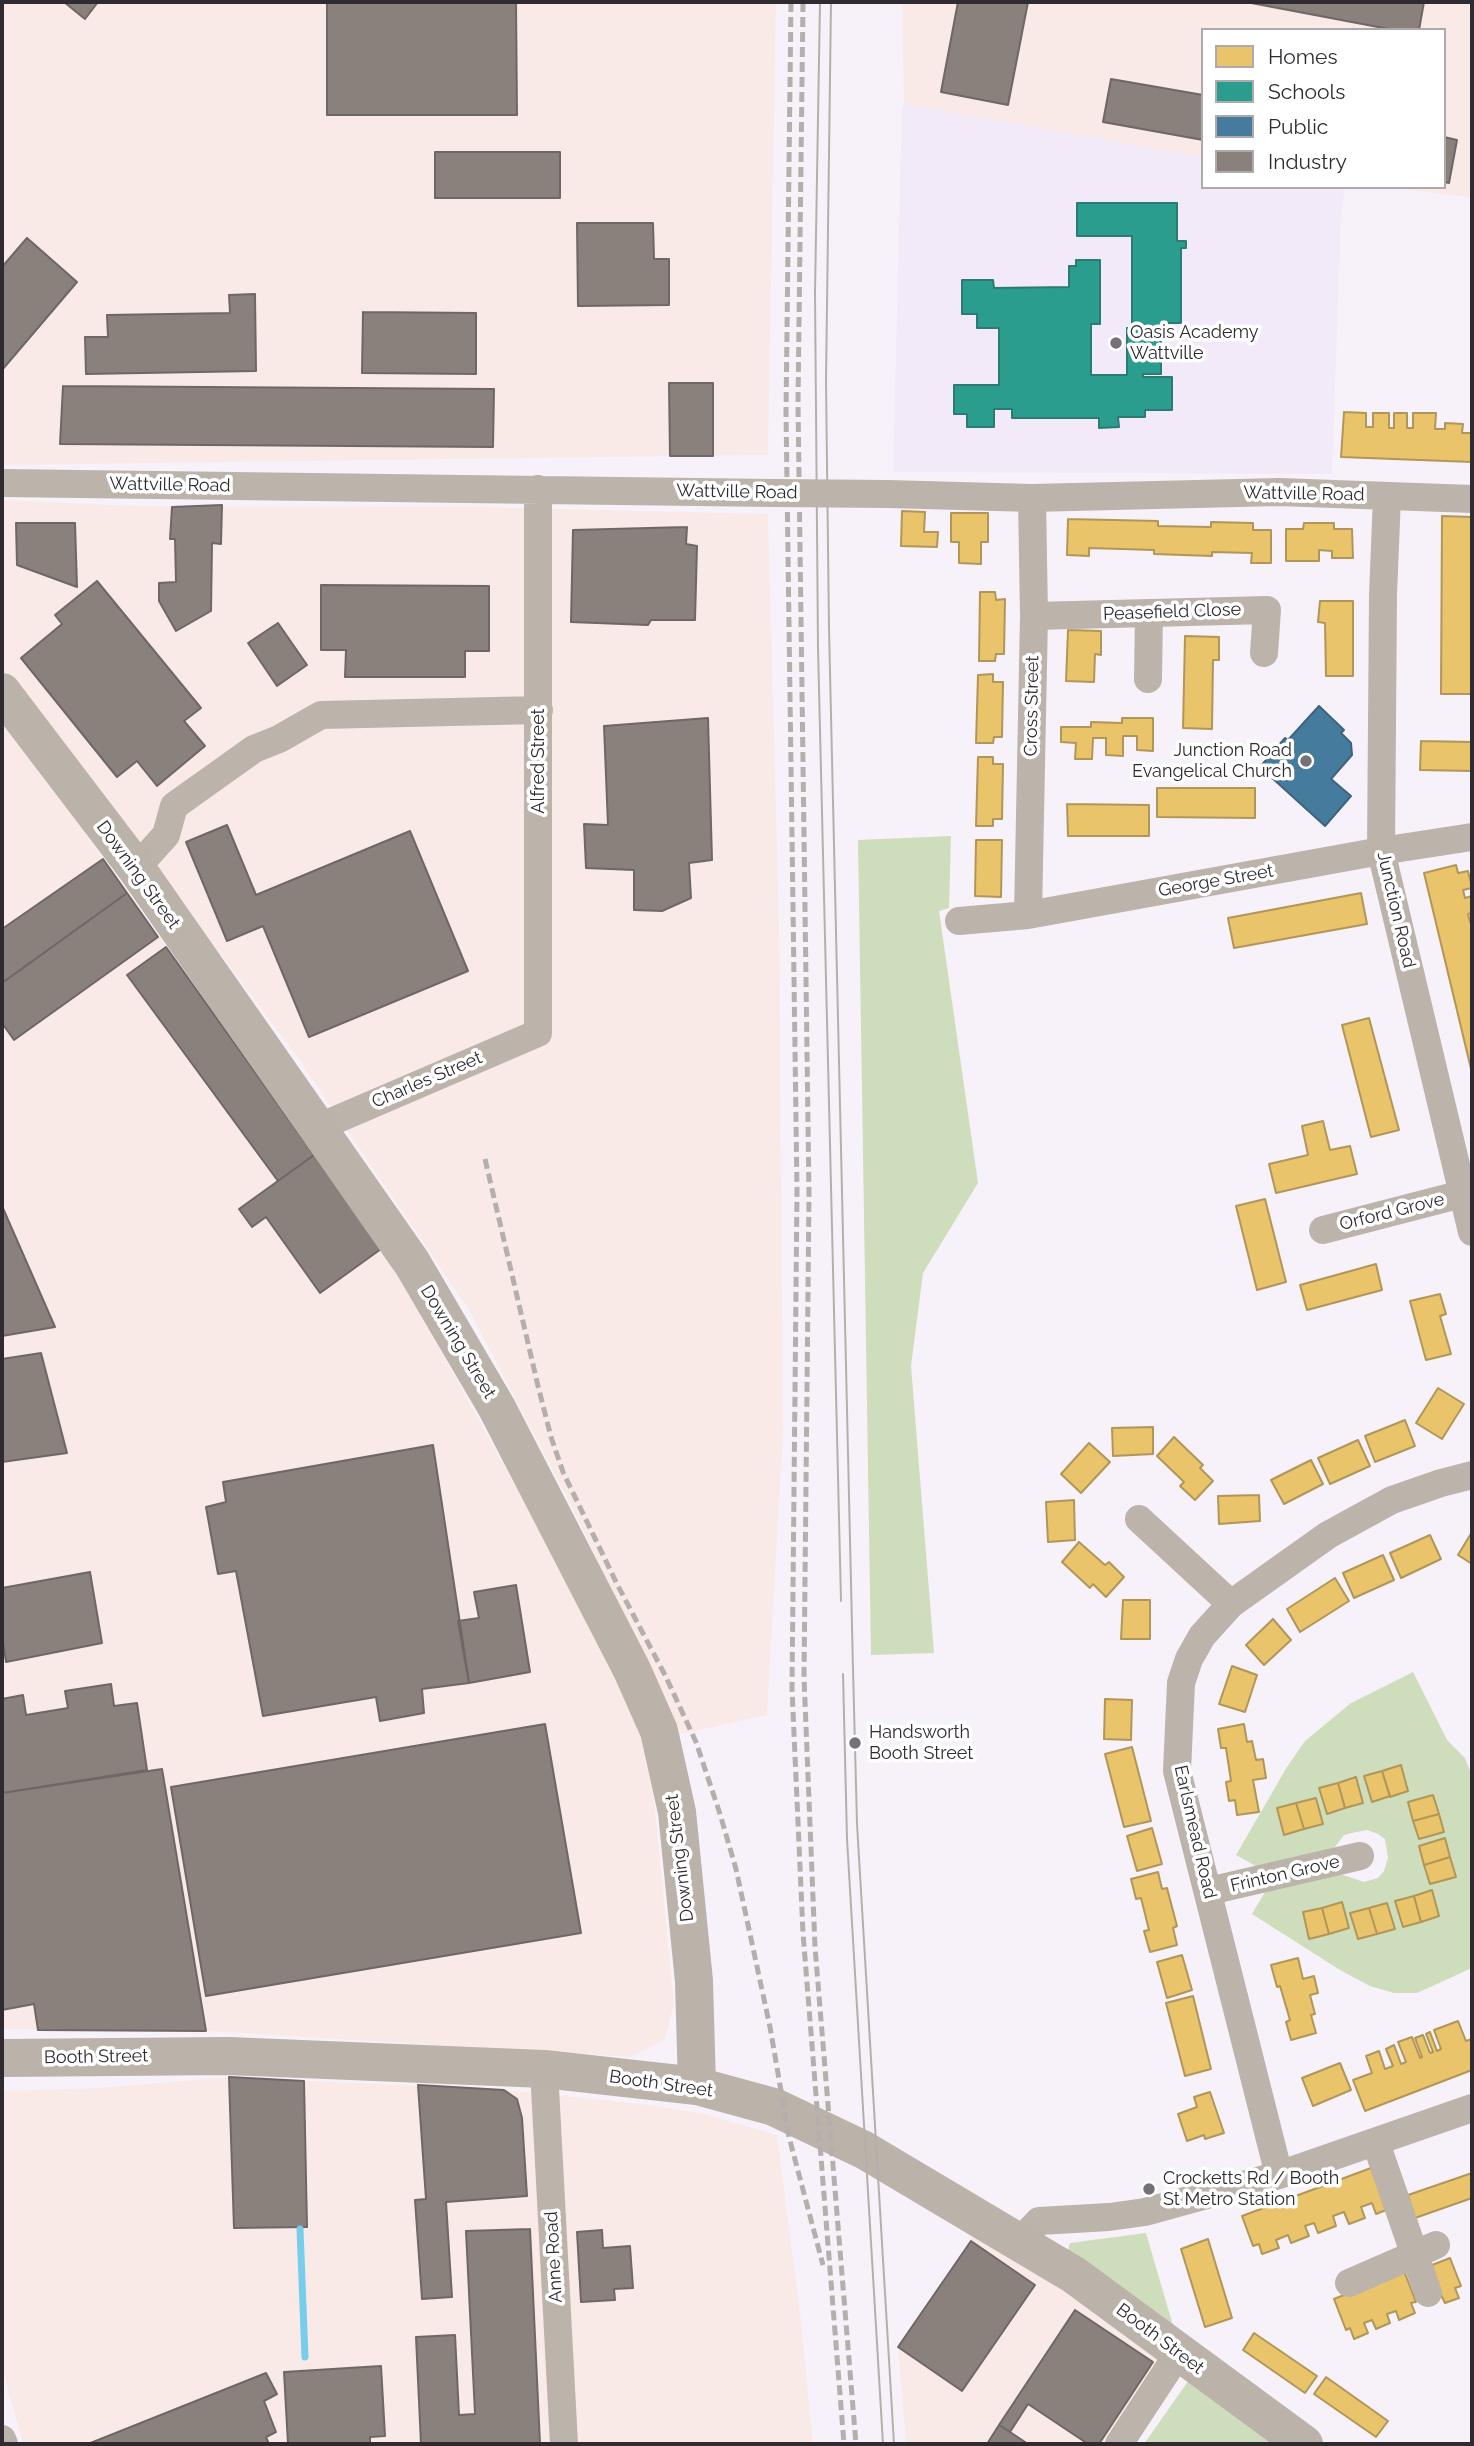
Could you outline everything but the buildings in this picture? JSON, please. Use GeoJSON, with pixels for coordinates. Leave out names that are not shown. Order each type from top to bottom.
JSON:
{"type":"FeatureCollection","features":[{"type":"Feature","properties":{"kind":"street","name":"Wattville Road"},"geometry":{"type":"LineString","coordinates":[[2,483],[1032,498],[1279,492],[1472,499]]}},
{"type":"Feature","properties":{"kind":"street","name":"Alfred Street"},"geometry":{"type":"LineString","coordinates":[[538,489],[538,1032]]}},
{"type":"Feature","properties":{"kind":"street","name":"Junction Road"},"geometry":{"type":"LineString","coordinates":[[1387,496],[1383,595],[1381,851],[1472,1232]]}},
{"type":"Feature","properties":{"kind":"street","name":"Cross Street"},"geometry":{"type":"LineString","coordinates":[[1028,915],[1034,616],[1032,498]]}},
{"type":"Feature","properties":{"kind":"street","name":"Peasefield Close"},"geometry":{"type":"LineString","coordinates":[[1034,616],[1267,610],[1264,653]]}},
{"type":"Feature","properties":{"kind":"street"},"geometry":{"type":"LineString","coordinates":[[1148,678],[1149,613]]}},
{"type":"Feature","properties":{"kind":"street","name":"Downing Street"},"geometry":{"type":"LineString","coordinates":[[2,692],[136,868],[412,1263],[497,1408],[632,1670],[659,1731],[677,1812],[694,1981],[697,2085]]}},
{"type":"Feature","properties":{"kind":"street"},"geometry":{"type":"LineString","coordinates":[[136,868],[166,835],[174,806],[254,749],[279,739],[321,715],[540,710]]}},
{"type":"Feature","properties":{"kind":"street","name":"George Street"},"geometry":{"type":"LineString","coordinates":[[959,921],[1028,915],[1472,837]]}},
{"type":"Feature","properties":{"kind":"street","name":"Charles Street"},"geometry":{"type":"LineString","coordinates":[[317,1128],[538,1032]]}},
{"type":"Feature","properties":{"kind":"street","name":"Orford Grove"},"geometry":{"type":"LineString","coordinates":[[1323,1230],[1462,1194]]}},
{"type":"Feature","properties":{"kind":"street","name":"Earlsmead Road"},"geometry":{"type":"LineString","coordinates":[[1279,2175],[1177,1771],[1181,1683],[1189,1659],[1202,1636],[1230,1604],[1328,1535],[1381,1506],[1441,1483],[1472,1475]]}},
{"type":"Feature","properties":{"kind":"street"},"geometry":{"type":"LineString","coordinates":[[1139,1519],[1230,1604]]}},
{"type":"Feature","properties":{"kind":"street","name":"Frinton Grove"},"geometry":{"type":"LineString","coordinates":[[1209,1891],[1360,1856]]}},
{"type":"Feature","properties":{"kind":"street","name":"Booth Street"},"geometry":{"type":"LineString","coordinates":[[2,2058],[229,2056],[544,2070],[697,2085],[774,2107],[864,2150],[1074,2276],[1304,2444]]}},
{"type":"Feature","properties":{"kind":"street","name":"Anne Road"},"geometry":{"type":"LineString","coordinates":[[544,2070],[564,2444]]}},
{"type":"Feature","properties":{"kind":"street"},"geometry":{"type":"LineString","coordinates":[[1019,2242],[1040,2221],[1145,2212],[1279,2175],[1472,2108]]}},
{"type":"Feature","properties":{"kind":"street"},"geometry":{"type":"LineString","coordinates":[[1376,2143],[1426,2250],[1428,2294]]}},
{"type":"Feature","properties":{"kind":"street"},"geometry":{"type":"LineString","coordinates":[[1349,2283],[1426,2250]]}},
{"type":"Feature","properties":{"kind":"street"},"geometry":{"type":"LineString","coordinates":[[1119,2444],[1178,2354]]}},
{"type":"Feature","properties":{"kind":"street"},"geometry":{"type":"LineString","coordinates":[[2,2439],[4,2444]]}},
{"type":"Feature","properties":{"kind":"shaded area"},"geometry":{"type":"Polygon","coordinates":[[[2,2],[776,2],[768,455],[2,465],[2,2]]]}},
{"type":"Feature","properties":{"kind":"shaded area"},"geometry":{"type":"Polygon","coordinates":[[[902,2],[1472,2],[1472,198],[1402,189],[1446,189],[1446,28],[1201,28],[1201,157],[904,104],[902,2]]]}},
{"type":"Feature","properties":{"kind":"shaded area","name":"Oasis Academy Wattville"},"geometry":{"type":"Polygon","coordinates":[[[904,104],[1201,157],[1201,189],[1345,189],[1341,214],[1332,474],[893,472],[904,104]]]}},
{"type":"Feature","properties":{"kind":"shaded area"},"geometry":{"type":"Polygon","coordinates":[[[2,500],[135,506],[480,507],[768,514],[779,921],[783,1432],[767,1715],[681,1734],[570,1503],[469,1310],[298,1058],[170,886],[2,670],[2,500]]]}},
{"type":"Feature","properties":{"kind":"shaded area"},"geometry":{"type":"Polygon","coordinates":[[[2,724],[46,778],[381,1249],[430,1331],[540,1531],[648,1741],[674,2004],[665,2039],[631,2057],[206,2031],[2,2029],[2,724]]]}},
{"type":"Feature","properties":{"kind":"shaded area"},"geometry":{"type":"Polygon","coordinates":[[[229,2077],[504,2090],[650,2105],[704,2114],[777,2135],[801,2320],[813,2444],[23,2444],[2,2367],[2,2091],[98,2088],[229,2077]]]}},
{"type":"Feature","properties":{"kind":"shaded area"},"geometry":{"type":"Polygon","coordinates":[[[979,2227],[1162,2361],[1103,2444],[906,2444],[898,2347],[979,2227]]]}},
{"type":"Feature","properties":{"kind":"green space"},"geometry":{"type":"Polygon","coordinates":[[[951,836],[949,908],[939,911],[978,1183],[923,1273],[911,1366],[934,1653],[871,1655],[858,840],[951,836]]]}},
{"type":"Feature","properties":{"kind":"green space"},"geometry":{"type":"Polygon","coordinates":[[[1413,1672],[1447,1740],[1465,1758],[1472,1776],[1472,1968],[1417,1993],[1394,1993],[1370,1986],[1340,1970],[1252,1914],[1265,1892],[1337,1873],[1364,1882],[1378,1878],[1384,1871],[1388,1858],[1385,1839],[1367,1830],[1344,1835],[1331,1852],[1263,1870],[1236,1855],[1305,1741],[1351,1703],[1413,1672]]]}},
{"type":"Feature","properties":{"kind":"green space"},"geometry":{"type":"Polygon","coordinates":[[[1146,2233],[1174,2329],[1067,2254],[1070,2243],[1146,2233]]]}},
{"type":"Feature","properties":{"kind":"green space"},"geometry":{"type":"Polygon","coordinates":[[[1189,2380],[1283,2444],[1144,2444],[1189,2380]]]}},
{"type":"Feature","properties":{"kind":"waterway"},"geometry":{"type":"LineString","coordinates":[[300,2229],[305,2357]]}},
{"type":"Feature","properties":{"kind":"tram line"},"geometry":{"type":"LineString","coordinates":[[820,2],[815,293],[818,647],[841,1601]]}},
{"type":"Feature","properties":{"kind":"tram line"},"geometry":{"type":"LineString","coordinates":[[831,2],[826,381],[829,628],[853,1669],[857,1824],[894,2444]]}},
{"type":"Feature","properties":{"kind":"tram line"},"geometry":{"type":"LineString","coordinates":[[843,1674],[847,1839],[883,2444]]}},
{"type":"Feature","properties":{"kind":"railway"},"geometry":{"type":"LineString","coordinates":[[791,2],[786,412],[797,1191],[792,1689],[803,1933],[844,2444]]}},
{"type":"Feature","properties":{"kind":"railway"},"geometry":{"type":"LineString","coordinates":[[803,2],[798,403],[809,1195],[804,1677],[815,1947],[856,2444]]}},
{"type":"Feature","properties":{"kind":"railway"},"geometry":{"type":"LineString","coordinates":[[485,1159],[538,1386],[563,1472],[696,1742],[720,1814],[736,1869],[770,2027],[789,2137],[823,2265]]}},
{"type":"Feature","properties":{"kind":"place","name":"Oasis Academy Wattville"},"geometry":{"type":"Point","coordinates":[1116,343]}},
{"type":"Feature","properties":{"kind":"place","name":"Junction Road Evangelical Church"},"geometry":{"type":"Point","coordinates":[1306,761]}},
{"type":"Feature","properties":{"kind":"place","name":"Handsworth Booth Street"},"geometry":{"type":"Point","coordinates":[855,1743]}},
{"type":"Feature","properties":{"kind":"place","name":"Crocketts Rd / Booth St Metro Station"},"geometry":{"type":"Point","coordinates":[1149,2189]}}]}
